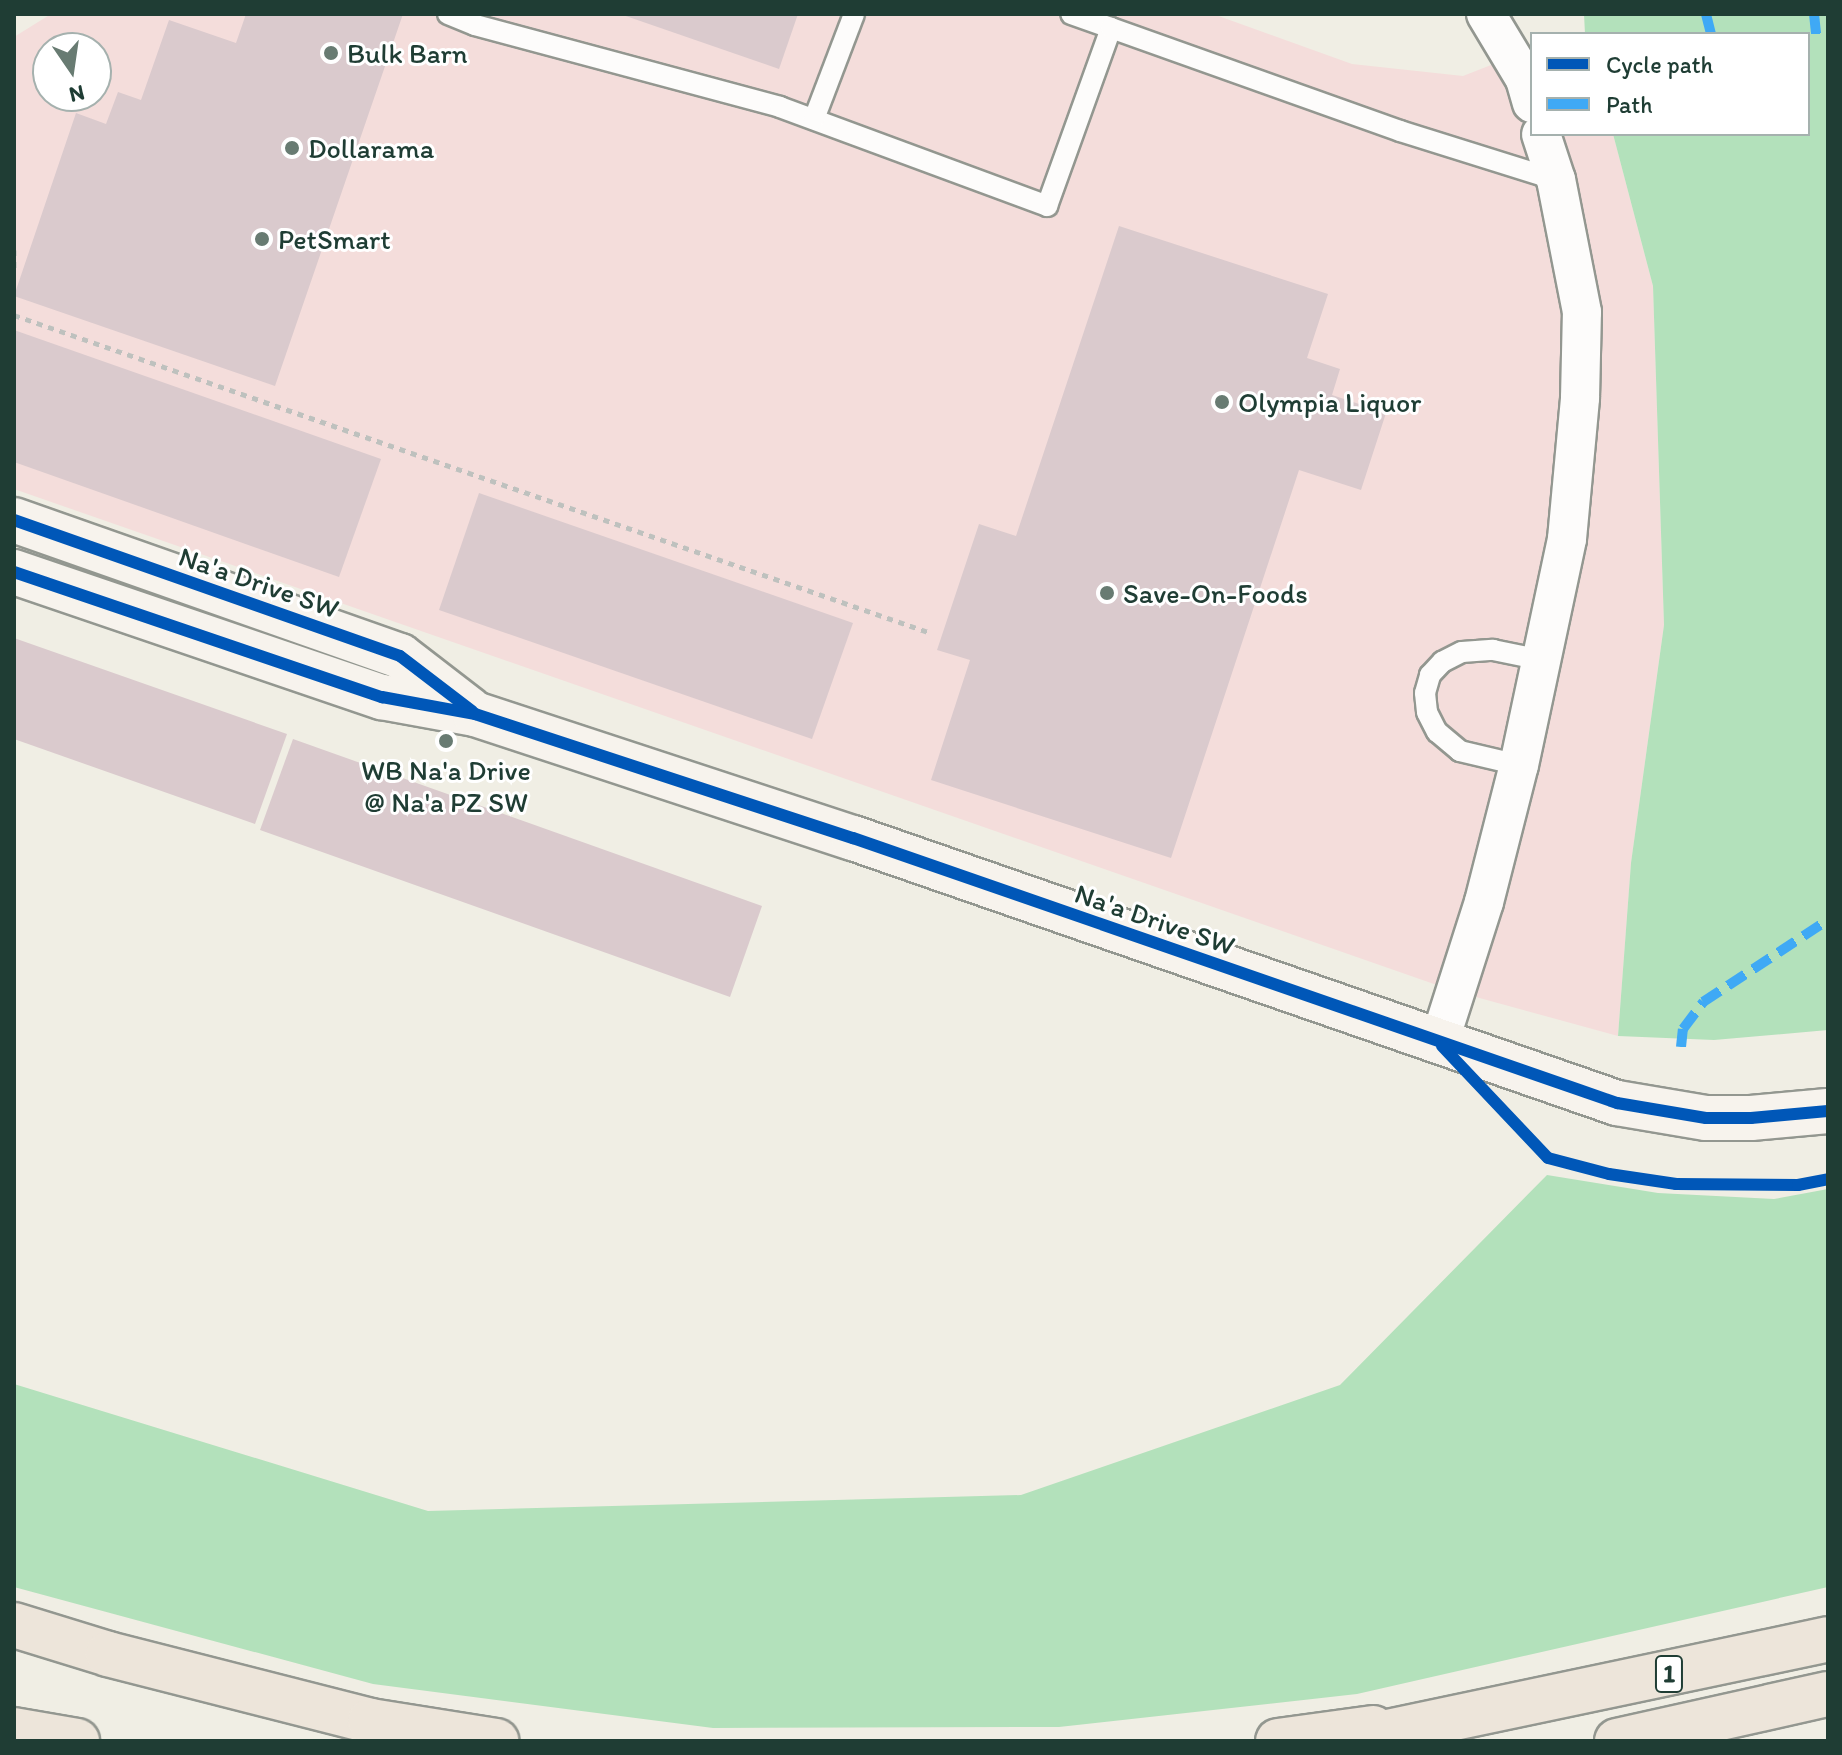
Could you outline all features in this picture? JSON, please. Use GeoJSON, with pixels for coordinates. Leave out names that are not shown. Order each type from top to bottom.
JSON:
{"type":"FeatureCollection","features":[{"type":"Feature","properties":{"kind":"highway"},"geometry":{"type":"LineString","coordinates":[[14,1625],[108,1654],[370,1721],[496,1741]]}},
{"type":"Feature","properties":{"kind":"highway","name":"1"},"geometry":{"type":"LineString","coordinates":[[1345,1741],[1828,1639]]}},
{"type":"Feature","properties":{"kind":"highway","name":"1"},"geometry":{"type":"LineString","coordinates":[[1617,1741],[1828,1694]]}},
{"type":"Feature","properties":{"kind":"highway"},"geometry":{"type":"LineString","coordinates":[[1278,1741],[1510,1708]]}},
{"type":"Feature","properties":{"kind":"highway"},"geometry":{"type":"LineString","coordinates":[[14,1730],[77,1741]]}},
{"type":"Feature","properties":{"kind":"street"},"geometry":{"type":"LineString","coordinates":[[1486,14],[1525,79],[1530,96]]}},
{"type":"Feature","properties":{"kind":"street"},"geometry":{"type":"LineString","coordinates":[[1439,1043],[1484,902],[1519,765],[1567,539],[1580,398],[1582,312],[1556,180],[1542,136]]}},
{"type":"Feature","properties":{"kind":"street","name":"Na'a Drive SW"},"geometry":{"type":"LineString","coordinates":[[14,520],[400,656],[475,714]]}},
{"type":"Feature","properties":{"kind":"street","name":"Na'a Drive SW"},"geometry":{"type":"LineString","coordinates":[[14,572],[382,697],[475,714],[853,838],[1617,1103],[1661,1113],[1751,1118],[1828,1111]]}},
{"type":"Feature","properties":{"kind":"lane"},"geometry":{"type":"LineString","coordinates":[[448,14],[814,119],[1047,206],[1111,28]]}},
{"type":"Feature","properties":{"kind":"lane"},"geometry":{"type":"LineString","coordinates":[[814,119],[854,14]]}},
{"type":"Feature","properties":{"kind":"lane"},"geometry":{"type":"LineString","coordinates":[[1071,14],[1400,131],[1556,180]]}},
{"type":"Feature","properties":{"kind":"lane"},"geometry":{"type":"LineString","coordinates":[[1519,765],[1460,751],[1437,732],[1427,712],[1425,693],[1436,668],[1462,652],[1493,650],[1542,660]]}},
{"type":"Feature","properties":{"kind":"path"},"geometry":{"type":"LineString","coordinates":[[14,250],[14,273]]}},
{"type":"Feature","properties":{"kind":"path"},"geometry":{"type":"LineString","coordinates":[[14,315],[931,633]]}},
{"type":"Feature","properties":{"kind":"shaded area"},"geometry":{"type":"Polygon","coordinates":[[[51,14],[1213,14],[1352,64],[1463,76],[1530,50],[1530,136],[1614,136],[1653,286],[1664,625],[1631,863],[1618,1036],[1454,991],[14,489],[14,37],[51,14]]]}},
{"type":"Feature","properties":{"kind":"green space"},"geometry":{"type":"Polygon","coordinates":[[[1584,14],[1828,14],[1828,1030],[1714,1040],[1618,1036],[1631,863],[1664,625],[1653,286],[1614,136],[1810,136],[1810,32],[1585,32],[1584,14]]]}},
{"type":"Feature","properties":{"kind":"green space"},"geometry":{"type":"Polygon","coordinates":[[[1547,1175],[1658,1193],[1774,1199],[1828,1189],[1828,1587],[1357,1694],[1059,1727],[713,1728],[373,1684],[14,1587],[14,1384],[428,1511],[1021,1495],[1340,1385],[1547,1175]]]}},
{"type":"Feature","properties":{"kind":"building"},"geometry":{"type":"Polygon","coordinates":[[[246,14],[403,14],[275,386],[14,296],[76,113],[106,124],[118,92],[141,100],[169,20],[236,43],[246,14]]]}},
{"type":"Feature","properties":{"kind":"building"},"geometry":{"type":"Polygon","coordinates":[[[620,14],[798,14],[779,69],[620,14]]]}},
{"type":"Feature","properties":{"kind":"building","name":"Save-On-Foods"},"geometry":{"type":"Polygon","coordinates":[[[1119,226],[1328,294],[1307,358],[1340,369],[1332,395],[1386,413],[1361,490],[1299,470],[1171,858],[931,780],[970,660],[937,650],[979,524],[1016,536],[1119,226]]]}},
{"type":"Feature","properties":{"kind":"building"},"geometry":{"type":"Polygon","coordinates":[[[14,330],[381,459],[339,577],[14,462],[14,330]]]}},
{"type":"Feature","properties":{"kind":"building"},"geometry":{"type":"Polygon","coordinates":[[[479,493],[853,623],[812,739],[439,610],[479,493]]]}},
{"type":"Feature","properties":{"kind":"building"},"geometry":{"type":"Polygon","coordinates":[[[14,638],[287,734],[255,824],[14,739],[14,638]]]}},
{"type":"Feature","properties":{"kind":"building"},"geometry":{"type":"Polygon","coordinates":[[[293,739],[762,906],[730,997],[260,830],[293,739]]]}},
{"type":"Feature","properties":{"kind":"marked path"},"geometry":{"type":"LineString","coordinates":[[1706,14],[1710,32]]}},
{"type":"Feature","properties":{"kind":"marked path"},"geometry":{"type":"LineString","coordinates":[[1814,14],[1817,42]]}},
{"type":"Feature","properties":{"kind":"marked path"},"geometry":{"type":"LineString","coordinates":[[1681,1047],[1683,1029],[1703,1002],[1828,920]]}},
{"type":"Feature","properties":{"kind":"cycle path"},"geometry":{"type":"LineString","coordinates":[[14,520],[400,656],[472,711]]}},
{"type":"Feature","properties":{"kind":"cycle path"},"geometry":{"type":"LineString","coordinates":[[14,572],[382,697],[475,714],[853,838],[1617,1103],[1706,1118],[1751,1118],[1828,1111]]}},
{"type":"Feature","properties":{"kind":"cycle path"},"geometry":{"type":"LineString","coordinates":[[1442,1046],[1548,1158],[1609,1174],[1676,1184],[1798,1185],[1828,1179]]}},
{"type":"Feature","properties":{"kind":"place","name":"Bulk Barn"},"geometry":{"type":"Point","coordinates":[331,53]}},
{"type":"Feature","properties":{"kind":"place","name":"Dollarama"},"geometry":{"type":"Point","coordinates":[292,148]}},
{"type":"Feature","properties":{"kind":"place","name":"PetSmart"},"geometry":{"type":"Point","coordinates":[262,239]}},
{"type":"Feature","properties":{"kind":"place","name":"Olympia Liquor"},"geometry":{"type":"Point","coordinates":[1222,402]}},
{"type":"Feature","properties":{"kind":"place","name":"Save-On-Foods"},"geometry":{"type":"Point","coordinates":[1107,593]}},
{"type":"Feature","properties":{"kind":"place","name":"WB Na'a Drive @ Na'a PZ SW"},"geometry":{"type":"Point","coordinates":[446,741]}}]}
